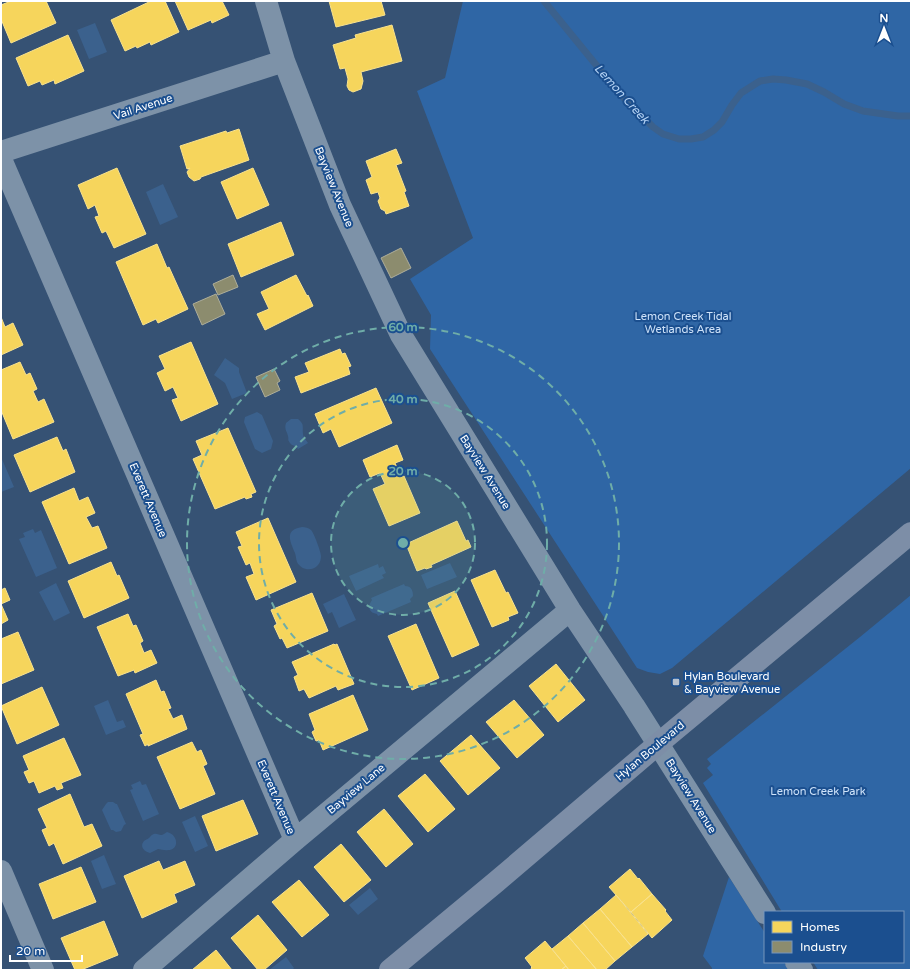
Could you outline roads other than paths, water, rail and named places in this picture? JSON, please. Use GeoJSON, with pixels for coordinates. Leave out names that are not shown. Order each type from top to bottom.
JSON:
{"type":"FeatureCollection","features":[{"type":"Feature","properties":{"kind":"main road","name":"Hylan Boulevard"},"geometry":{"type":"LineString","coordinates":[[390,970],[911,533]]}},
{"type":"Feature","properties":{"kind":"street","name":"Bayview Avenue"},"geometry":{"type":"LineString","coordinates":[[266,1],[284,61],[340,205],[401,335],[570,610],[658,744],[764,911]]}},
{"type":"Feature","properties":{"kind":"street","name":"Vail Avenue"},"geometry":{"type":"LineString","coordinates":[[1,152],[284,61]]}},
{"type":"Feature","properties":{"kind":"street","name":"Everett Avenue"},"geometry":{"type":"LineString","coordinates":[[1,159],[295,840]]}},
{"type":"Feature","properties":{"kind":"street","name":"Bayview Lane"},"geometry":{"type":"LineString","coordinates":[[144,970],[295,840],[570,610]]}},
{"type":"Feature","properties":{"kind":"street"},"geometry":{"type":"LineString","coordinates":[[1,871],[44,970]]}},
{"type":"Feature","properties":{"kind":"waterway","name":"Lemon Creek"},"geometry":{"type":"LineString","coordinates":[[544,1],[619,93],[653,127],[663,134],[679,139],[703,137],[714,130],[722,122],[741,93],[760,81],[773,79],[807,84],[844,104],[863,111],[898,116],[911,116]]}},
{"type":"Feature","properties":{"kind":"place","name":"Hylan Boulevard & Bayview Avenue"},"geometry":{"type":"Point","coordinates":[676,682]}},
{"type":"Feature","properties":{"kind":"park label","name":"Lemon Creek Tidal Wetlands Area"},"geometry":{"type":"Point","coordinates":[683,322]}},
{"type":"Feature","properties":{"kind":"park label","name":"Lemon Creek Park"},"geometry":{"type":"Point","coordinates":[818,791]}}]}
